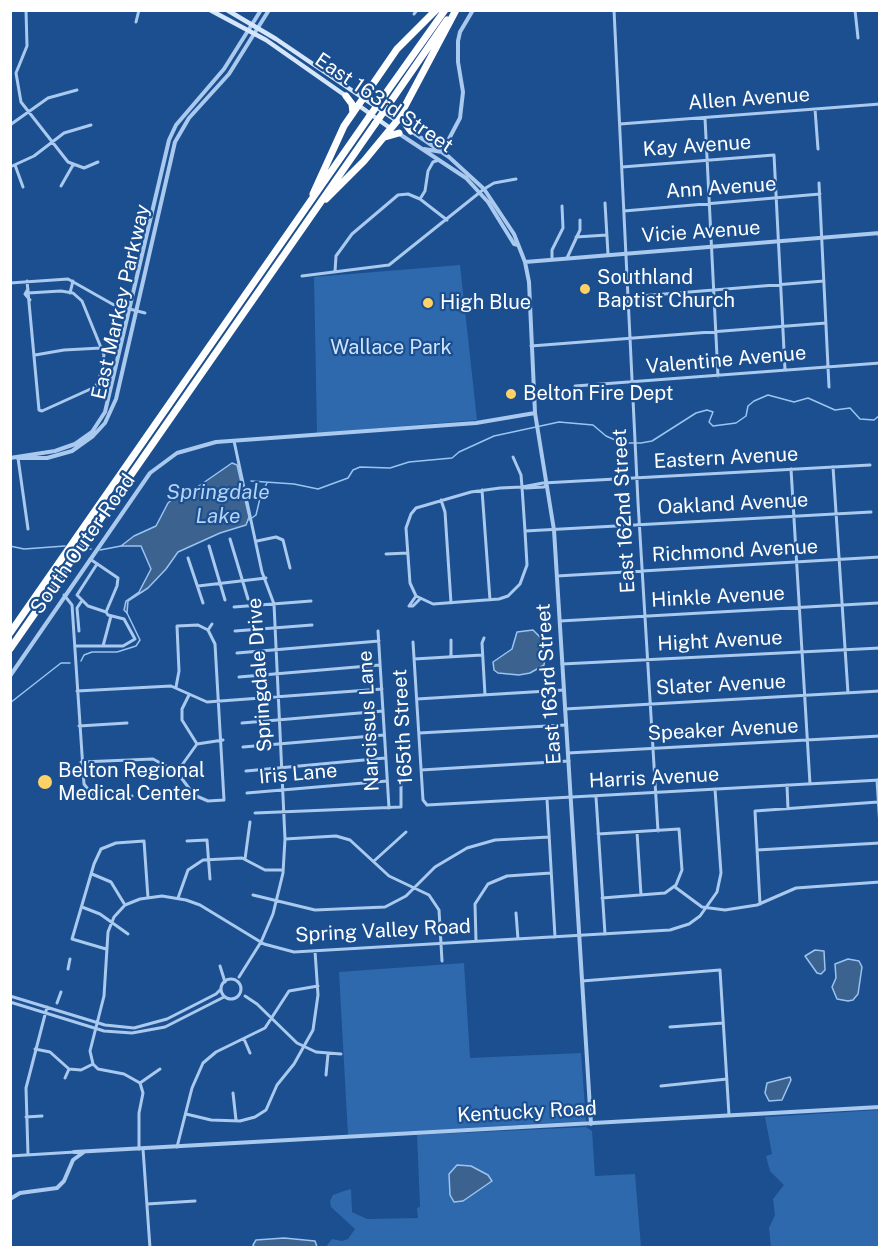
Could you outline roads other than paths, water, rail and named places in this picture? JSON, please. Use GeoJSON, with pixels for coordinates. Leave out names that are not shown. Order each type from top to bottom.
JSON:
{"type":"FeatureCollection","features":[{"type":"Feature","properties":{"kind":"highway"},"geometry":{"type":"LineString","coordinates":[[312,200],[314,186],[363,94],[397,49],[436,10]]}},
{"type":"Feature","properties":{"kind":"highway"},"geometry":{"type":"LineString","coordinates":[[10,633],[445,10]]}},
{"type":"Feature","properties":{"kind":"highway"},"geometry":{"type":"LineString","coordinates":[[10,649],[455,10]]}},
{"type":"Feature","properties":{"kind":"highway"},"geometry":{"type":"LineString","coordinates":[[318,207],[335,192],[396,121],[455,10]]}},
{"type":"Feature","properties":{"kind":"highway"},"geometry":{"type":"LineString","coordinates":[[346,96],[352,106],[353,114]]}},
{"type":"Feature","properties":{"kind":"highway"},"geometry":{"type":"LineString","coordinates":[[404,109],[403,119],[411,131]]}},
{"type":"Feature","properties":{"kind":"highway"},"geometry":{"type":"LineString","coordinates":[[379,142],[390,134],[399,134]]}},
{"type":"Feature","properties":{"kind":"highway"},"geometry":{"type":"LineString","coordinates":[[10,628],[53,572]]}},
{"type":"Feature","properties":{"kind":"main road","name":"East 163rd Street"},"geometry":{"type":"LineString","coordinates":[[210,10],[255,34],[390,128]]}},
{"type":"Feature","properties":{"kind":"main road","name":"East 163rd Street"},"geometry":{"type":"LineString","coordinates":[[227,10],[363,94],[396,121]]}},
{"type":"Feature","properties":{"kind":"street"},"geometry":{"type":"LineString","coordinates":[[26,10],[27,45],[16,73],[21,102],[73,165],[87,167],[98,162]]}},
{"type":"Feature","properties":{"kind":"street"},"geometry":{"type":"LineString","coordinates":[[136,22],[139,10]]}},
{"type":"Feature","properties":{"kind":"street","name":"East Markey Parkway"},"geometry":{"type":"LineString","coordinates":[[18,458],[66,448],[92,432],[110,401],[169,140],[176,125],[224,69],[261,10]]}},
{"type":"Feature","properties":{"kind":"street","name":"East Markey Parkway"},"geometry":{"type":"LineString","coordinates":[[18,458],[60,456],[78,447],[100,429],[116,399],[175,142],[189,118],[229,74],[269,10]]}},
{"type":"Feature","properties":{"kind":"street"},"geometry":{"type":"LineString","coordinates":[[423,149],[442,152],[457,126],[462,111],[463,92],[458,62],[458,41],[460,32],[473,10]]}},
{"type":"Feature","properties":{"kind":"street","name":"East 162nd Street"},"geometry":{"type":"LineString","coordinates":[[614,10],[636,478],[658,831]]}},
{"type":"Feature","properties":{"kind":"street"},"geometry":{"type":"LineString","coordinates":[[855,10],[858,38]]}},
{"type":"Feature","properties":{"kind":"street"},"geometry":{"type":"LineString","coordinates":[[10,125],[53,95],[76,90]]}},
{"type":"Feature","properties":{"kind":"street","name":"Allen Avenue"},"geometry":{"type":"LineString","coordinates":[[620,124],[879,104]]}},
{"type":"Feature","properties":{"kind":"street"},"geometry":{"type":"LineString","coordinates":[[815,109],[818,149]]}},
{"type":"Feature","properties":{"kind":"street"},"geometry":{"type":"LineString","coordinates":[[705,118],[718,376]]}},
{"type":"Feature","properties":{"kind":"street","name":"East 163rd Street"},"geometry":{"type":"LineString","coordinates":[[396,121],[442,152],[484,189],[514,234],[525,262],[529,282],[535,413],[554,530],[591,1124]]}},
{"type":"Feature","properties":{"kind":"street"},"geometry":{"type":"LineString","coordinates":[[10,167],[34,156],[69,131],[91,125]]}},
{"type":"Feature","properties":{"kind":"street","name":"East 163rd Street"},"geometry":{"type":"LineString","coordinates":[[390,128],[466,178],[514,244],[518,245]]}},
{"type":"Feature","properties":{"kind":"street"},"geometry":{"type":"LineString","coordinates":[[420,199],[425,191],[428,171],[433,162],[432,155]]}},
{"type":"Feature","properties":{"kind":"street","name":"Kay Avenue"},"geometry":{"type":"LineString","coordinates":[[622,167],[774,155],[777,199]]}},
{"type":"Feature","properties":{"kind":"street"},"geometry":{"type":"LineString","coordinates":[[433,162],[440,160]]}},
{"type":"Feature","properties":{"kind":"street"},"geometry":{"type":"LineString","coordinates":[[15,165],[23,187]]}},
{"type":"Feature","properties":{"kind":"street"},"geometry":{"type":"LineString","coordinates":[[61,186],[73,165]]}},
{"type":"Feature","properties":{"kind":"street"},"geometry":{"type":"LineString","coordinates":[[302,276],[389,265],[484,189],[494,183],[516,179]]}},
{"type":"Feature","properties":{"kind":"street"},"geometry":{"type":"LineString","coordinates":[[819,183],[829,387]]}},
{"type":"Feature","properties":{"kind":"street"},"geometry":{"type":"LineString","coordinates":[[335,272],[336,256],[346,242],[392,199],[403,194],[420,199],[447,220]]}},
{"type":"Feature","properties":{"kind":"street","name":"Ann Avenue"},"geometry":{"type":"LineString","coordinates":[[624,211],[820,194]]}},
{"type":"Feature","properties":{"kind":"street"},"geometry":{"type":"LineString","coordinates":[[777,199],[785,370]]}},
{"type":"Feature","properties":{"kind":"street"},"geometry":{"type":"LineString","coordinates":[[605,203],[608,254]]}},
{"type":"Feature","properties":{"kind":"street"},"geometry":{"type":"LineString","coordinates":[[552,259],[552,250],[563,228],[562,206]]}},
{"type":"Feature","properties":{"kind":"street"},"geometry":{"type":"LineString","coordinates":[[567,258],[580,220]]}},
{"type":"Feature","properties":{"kind":"street"},"geometry":{"type":"LineString","coordinates":[[879,233],[879,245]]}},
{"type":"Feature","properties":{"kind":"street","name":"Vicie Avenue"},"geometry":{"type":"LineString","coordinates":[[525,262],[879,233]]}},
{"type":"Feature","properties":{"kind":"street"},"geometry":{"type":"LineString","coordinates":[[576,237],[607,235]]}},
{"type":"Feature","properties":{"kind":"street"},"geometry":{"type":"LineString","coordinates":[[10,283],[62,279],[73,281],[106,302],[145,313]]}},
{"type":"Feature","properties":{"kind":"street"},"geometry":{"type":"LineString","coordinates":[[27,281],[28,291],[25,294],[30,300],[39,410],[42,411],[95,387],[104,355],[82,301],[70,293],[28,291]]}},
{"type":"Feature","properties":{"kind":"street"},"geometry":{"type":"LineString","coordinates":[[70,293],[73,281]]}},
{"type":"Feature","properties":{"kind":"street"},"geometry":{"type":"LineString","coordinates":[[628,297],[824,281]]}},
{"type":"Feature","properties":{"kind":"street"},"geometry":{"type":"LineString","coordinates":[[531,346],[826,323]]}},
{"type":"Feature","properties":{"kind":"street"},"geometry":{"type":"LineString","coordinates":[[35,355],[64,350],[101,348]]}},
{"type":"Feature","properties":{"kind":"street","name":"Valentine Avenue"},"geometry":{"type":"LineString","coordinates":[[575,386],[879,363]]}},
{"type":"Feature","properties":{"kind":"street"},"geometry":{"type":"LineString","coordinates":[[101,371],[116,374]]}},
{"type":"Feature","properties":{"kind":"street","name":"South Outer Road"},"geometry":{"type":"LineString","coordinates":[[10,676],[152,471],[170,456],[195,446],[234,441],[476,423],[535,413]]}},
{"type":"Feature","properties":{"kind":"street","name":"Springdale Drive"},"geometry":{"type":"LineString","coordinates":[[234,441],[262,572],[274,604],[285,839],[283,870],[276,902],[261,942],[239,977]]}},
{"type":"Feature","properties":{"kind":"street"},"geometry":{"type":"LineString","coordinates":[[386,554],[408,553],[410,583],[418,598],[433,604],[490,600],[508,596],[520,584],[527,565],[520,469],[513,457]]}},
{"type":"Feature","properties":{"kind":"street"},"geometry":{"type":"LineString","coordinates":[[10,458],[18,458],[28,529]]}},
{"type":"Feature","properties":{"kind":"street","name":"Eastern Avenue"},"geometry":{"type":"LineString","coordinates":[[408,553],[406,528],[416,508],[482,490],[544,487],[548,483],[870,465]]}},
{"type":"Feature","properties":{"kind":"street"},"geometry":{"type":"LineString","coordinates":[[833,467],[848,693]]}},
{"type":"Feature","properties":{"kind":"street"},"geometry":{"type":"LineString","coordinates":[[791,469],[810,784]]}},
{"type":"Feature","properties":{"kind":"street"},"geometry":{"type":"LineString","coordinates":[[482,490],[490,600]]}},
{"type":"Feature","properties":{"kind":"street"},"geometry":{"type":"LineString","coordinates":[[441,500],[445,512],[451,603]]}},
{"type":"Feature","properties":{"kind":"street","name":"Oakland Avenue"},"geometry":{"type":"LineString","coordinates":[[525,531],[871,512]]}},
{"type":"Feature","properties":{"kind":"street"},"geometry":{"type":"LineString","coordinates":[[257,541],[276,537],[283,540],[290,568]]}},
{"type":"Feature","properties":{"kind":"street"},"geometry":{"type":"LineString","coordinates":[[230,539],[248,598]]}},
{"type":"Feature","properties":{"kind":"street"},"geometry":{"type":"LineString","coordinates":[[209,546],[225,600]]}},
{"type":"Feature","properties":{"kind":"street","name":"Richmond Avenue"},"geometry":{"type":"LineString","coordinates":[[557,576],[879,557]]}},
{"type":"Feature","properties":{"kind":"street"},"geometry":{"type":"LineString","coordinates":[[188,558],[203,603]]}},
{"type":"Feature","properties":{"kind":"street"},"geometry":{"type":"LineString","coordinates":[[90,559],[119,581],[106,612]]}},
{"type":"Feature","properties":{"kind":"street"},"geometry":{"type":"LineString","coordinates":[[75,646],[127,645],[135,639],[124,619],[92,609],[81,602],[77,592],[96,564]]}},
{"type":"Feature","properties":{"kind":"street"},"geometry":{"type":"LineString","coordinates":[[198,586],[266,578]]}},
{"type":"Feature","properties":{"kind":"street"},"geometry":{"type":"LineString","coordinates":[[64,595],[71,603],[84,784],[94,795],[106,799],[132,795]]}},
{"type":"Feature","properties":{"kind":"street"},"geometry":{"type":"LineString","coordinates":[[234,607],[311,601]]}},
{"type":"Feature","properties":{"kind":"street"},"geometry":{"type":"LineString","coordinates":[[79,632],[77,608],[81,602]]}},
{"type":"Feature","properties":{"kind":"street","name":"Hinkle Avenue"},"geometry":{"type":"LineString","coordinates":[[560,621],[878,603]]}},
{"type":"Feature","properties":{"kind":"street"},"geometry":{"type":"LineString","coordinates":[[103,646],[111,616]]}},
{"type":"Feature","properties":{"kind":"street"},"geometry":{"type":"LineString","coordinates":[[81,762],[153,759],[177,772],[194,795],[208,801],[224,800],[223,740],[215,644],[208,630],[194,624],[177,626],[179,671],[176,687]]}},
{"type":"Feature","properties":{"kind":"street"},"geometry":{"type":"LineString","coordinates":[[208,630],[212,624]]}},
{"type":"Feature","properties":{"kind":"street"},"geometry":{"type":"LineString","coordinates":[[235,631],[312,625]]}},
{"type":"Feature","properties":{"kind":"street","name":"Narcissus Lane"},"geometry":{"type":"LineString","coordinates":[[378,631],[389,808]]}},
{"type":"Feature","properties":{"kind":"street"},"geometry":{"type":"LineString","coordinates":[[484,638],[482,655],[484,695]]}},
{"type":"Feature","properties":{"kind":"street"},"geometry":{"type":"LineString","coordinates":[[451,640],[451,657]]}},
{"type":"Feature","properties":{"kind":"street"},"geometry":{"type":"LineString","coordinates":[[237,653],[379,641]]}},
{"type":"Feature","properties":{"kind":"street","name":"165th Street"},"geometry":{"type":"LineString","coordinates":[[413,642],[423,800],[430,806]]}},
{"type":"Feature","properties":{"kind":"street","name":"Hight Avenue"},"geometry":{"type":"LineString","coordinates":[[562,664],[879,648]]}},
{"type":"Feature","properties":{"kind":"street"},"geometry":{"type":"LineString","coordinates":[[414,659],[482,655]]}},
{"type":"Feature","properties":{"kind":"street"},"geometry":{"type":"LineString","coordinates":[[239,677],[380,665]]}},
{"type":"Feature","properties":{"kind":"street"},"geometry":{"type":"LineString","coordinates":[[77,691],[176,687],[202,702],[220,702],[382,689]]}},
{"type":"Feature","properties":{"kind":"street"},"geometry":{"type":"LineString","coordinates":[[417,699],[564,690]]}},
{"type":"Feature","properties":{"kind":"street","name":"Slater Avenue"},"geometry":{"type":"LineString","coordinates":[[565,709],[879,691]]}},
{"type":"Feature","properties":{"kind":"street"},"geometry":{"type":"LineString","coordinates":[[189,695],[182,709],[182,720],[197,744]]}},
{"type":"Feature","properties":{"kind":"street"},"geometry":{"type":"LineString","coordinates":[[242,723],[383,711]]}},
{"type":"Feature","properties":{"kind":"street"},"geometry":{"type":"LineString","coordinates":[[79,726],[127,723]]}},
{"type":"Feature","properties":{"kind":"street"},"geometry":{"type":"LineString","coordinates":[[419,733],[566,725]]}},
{"type":"Feature","properties":{"kind":"street"},"geometry":{"type":"LineString","coordinates":[[243,747],[384,735]]}},
{"type":"Feature","properties":{"kind":"street","name":"Speaker Avenue"},"geometry":{"type":"LineString","coordinates":[[568,753],[879,735]]}},
{"type":"Feature","properties":{"kind":"street"},"geometry":{"type":"LineString","coordinates":[[177,772],[197,744],[223,740]]}},
{"type":"Feature","properties":{"kind":"street"},"geometry":{"type":"LineString","coordinates":[[246,771],[385,758]]}},
{"type":"Feature","properties":{"kind":"street"},"geometry":{"type":"LineString","coordinates":[[421,770],[569,761]]}},
{"type":"Feature","properties":{"kind":"street"},"geometry":{"type":"LineString","coordinates":[[255,813],[389,808],[402,805],[401,777]]}},
{"type":"Feature","properties":{"kind":"street"},"geometry":{"type":"LineString","coordinates":[[878,780],[879,826]]}},
{"type":"Feature","properties":{"kind":"street","name":"Harris Avenue"},"geometry":{"type":"LineString","coordinates":[[430,806],[878,780]]}},
{"type":"Feature","properties":{"kind":"street","name":"Iris Lane"},"geometry":{"type":"LineString","coordinates":[[247,793],[387,782]]}},
{"type":"Feature","properties":{"kind":"street"},"geometry":{"type":"LineString","coordinates":[[787,785],[788,809]]}},
{"type":"Feature","properties":{"kind":"street"},"geometry":{"type":"LineString","coordinates":[[707,909],[717,892],[721,873],[715,789]]}},
{"type":"Feature","properties":{"kind":"street"},"geometry":{"type":"LineString","coordinates":[[596,797],[605,934]]}},
{"type":"Feature","properties":{"kind":"street"},"geometry":{"type":"LineString","coordinates":[[547,799],[555,937]]}},
{"type":"Feature","properties":{"kind":"street"},"geometry":{"type":"LineString","coordinates":[[760,904],[755,811],[878,802]]}},
{"type":"Feature","properties":{"kind":"street"},"geometry":{"type":"LineString","coordinates":[[245,859],[250,822]]}},
{"type":"Feature","properties":{"kind":"street"},"geometry":{"type":"LineString","coordinates":[[598,834],[679,829],[682,874],[675,886],[665,893],[602,898]]}},
{"type":"Feature","properties":{"kind":"street"},"geometry":{"type":"LineString","coordinates":[[374,861],[406,832]]}},
{"type":"Feature","properties":{"kind":"street"},"geometry":{"type":"LineString","coordinates":[[637,832],[641,896]]}},
{"type":"Feature","properties":{"kind":"street"},"geometry":{"type":"LineString","coordinates":[[253,895],[323,911],[385,906],[400,900],[435,867],[467,848],[495,840],[549,837]]}},
{"type":"Feature","properties":{"kind":"street"},"geometry":{"type":"LineString","coordinates":[[285,839],[346,838],[359,845],[395,880],[429,895],[436,904],[442,961]]}},
{"type":"Feature","properties":{"kind":"street"},"geometry":{"type":"LineString","coordinates":[[187,841],[207,840],[210,879]]}},
{"type":"Feature","properties":{"kind":"street"},"geometry":{"type":"LineString","coordinates":[[106,950],[72,939],[96,859],[104,847],[116,843],[144,841],[148,898]]}},
{"type":"Feature","properties":{"kind":"street"},"geometry":{"type":"LineString","coordinates":[[757,850],[879,843]]}},
{"type":"Feature","properties":{"kind":"street"},"geometry":{"type":"LineString","coordinates":[[178,898],[188,870],[196,862],[209,859],[245,859],[265,870],[283,870]]}},
{"type":"Feature","properties":{"kind":"street"},"geometry":{"type":"LineString","coordinates":[[476,941],[476,904],[488,884],[507,876],[551,873]]}},
{"type":"Feature","properties":{"kind":"street"},"geometry":{"type":"LineString","coordinates":[[92,874],[111,882],[125,905],[111,922],[106,950],[105,989],[98,1023],[90,1046],[93,1064],[101,1071],[124,1074],[140,1083],[143,1093],[138,1120],[150,1248]]}},
{"type":"Feature","properties":{"kind":"street"},"geometry":{"type":"LineString","coordinates":[[675,886],[707,909],[733,910],[760,904],[796,888],[879,882]]}},
{"type":"Feature","properties":{"kind":"street","name":"Spring Valley Road"},"geometry":{"type":"LineString","coordinates":[[125,905],[148,898],[178,898],[200,905],[261,942],[288,951],[555,937],[676,928],[694,920],[707,909]]}},
{"type":"Feature","properties":{"kind":"street"},"geometry":{"type":"LineString","coordinates":[[82,907],[128,933]]}},
{"type":"Feature","properties":{"kind":"street"},"geometry":{"type":"LineString","coordinates":[[516,913],[518,939]]}},
{"type":"Feature","properties":{"kind":"street"},"geometry":{"type":"LineString","coordinates":[[186,1114],[211,1120],[236,1120],[255,1118],[266,1110],[277,1085],[304,1047],[316,1019],[318,986],[315,951]]}},
{"type":"Feature","properties":{"kind":"street"},"geometry":{"type":"LineString","coordinates":[[68,969],[70,959]]}},
{"type":"Feature","properties":{"kind":"street"},"geometry":{"type":"LineString","coordinates":[[220,966],[225,982]]}},
{"type":"Feature","properties":{"kind":"street"},"geometry":{"type":"LineString","coordinates":[[582,981],[720,970],[729,1115]]}},
{"type":"Feature","properties":{"kind":"street"},"geometry":{"type":"LineString","coordinates":[[10,996],[98,1023],[127,1028],[158,1023],[216,994],[225,982],[239,977],[245,996],[257,1004],[291,1039],[304,1047],[328,1054],[341,1053]]}},
{"type":"Feature","properties":{"kind":"street"},"geometry":{"type":"LineString","coordinates":[[233,979],[240,983]]}},
{"type":"Feature","properties":{"kind":"street"},"geometry":{"type":"LineString","coordinates":[[177,1147],[192,1088],[203,1063],[216,1052],[260,1032],[272,1020],[289,991],[318,986]]}},
{"type":"Feature","properties":{"kind":"street"},"geometry":{"type":"LineString","coordinates":[[221,989],[224,997],[230,1000],[245,996]]}},
{"type":"Feature","properties":{"kind":"street"},"geometry":{"type":"LineString","coordinates":[[237,998],[242,990]]}},
{"type":"Feature","properties":{"kind":"street"},"geometry":{"type":"LineString","coordinates":[[57,1003],[61,992]]}},
{"type":"Feature","properties":{"kind":"street"},"geometry":{"type":"LineString","coordinates":[[10,1002],[96,1028],[125,1034],[159,1029],[224,997]]}},
{"type":"Feature","properties":{"kind":"street"},"geometry":{"type":"LineString","coordinates":[[28,1155],[26,1088],[47,1007]]}},
{"type":"Feature","properties":{"kind":"street"},"geometry":{"type":"LineString","coordinates":[[158,1023],[159,1029]]}},
{"type":"Feature","properties":{"kind":"street"},"geometry":{"type":"LineString","coordinates":[[670,1027],[723,1023]]}},
{"type":"Feature","properties":{"kind":"street"},"geometry":{"type":"LineString","coordinates":[[244,1039],[250,1053]]}},
{"type":"Feature","properties":{"kind":"street"},"geometry":{"type":"LineString","coordinates":[[35,1049],[50,1052],[69,1069],[81,1070],[93,1064]]}},
{"type":"Feature","properties":{"kind":"street"},"geometry":{"type":"LineString","coordinates":[[326,1075],[328,1054]]}},
{"type":"Feature","properties":{"kind":"street"},"geometry":{"type":"LineString","coordinates":[[140,1083],[160,1068]]}},
{"type":"Feature","properties":{"kind":"street"},"geometry":{"type":"LineString","coordinates":[[65,1078],[69,1069]]}},
{"type":"Feature","properties":{"kind":"street"},"geometry":{"type":"LineString","coordinates":[[661,1086],[727,1079]]}},
{"type":"Feature","properties":{"kind":"street"},"geometry":{"type":"LineString","coordinates":[[233,1093],[236,1120]]}},
{"type":"Feature","properties":{"kind":"street","name":"Kentucky Road"},"geometry":{"type":"LineString","coordinates":[[75,1154],[879,1107]]}},
{"type":"Feature","properties":{"kind":"street"},"geometry":{"type":"LineString","coordinates":[[26,1117],[42,1116]]}},
{"type":"Feature","properties":{"kind":"street"},"geometry":{"type":"LineString","coordinates":[[10,1156],[75,1154],[64,1181],[57,1188],[21,1193],[10,1199]]}},
{"type":"Feature","properties":{"kind":"street"},"geometry":{"type":"LineString","coordinates":[[147,1204],[195,1201]]}},
{"type":"Feature","properties":{"kind":"water","name":"Springdale Lake"},"geometry":{"type":"Polygon","coordinates":[[[232,463],[237,465],[249,517],[246,525],[220,533],[178,552],[148,588],[128,601],[127,613],[124,610],[126,601],[139,592],[151,569],[141,546],[121,546],[134,536],[156,526],[168,503],[182,491],[193,490],[232,463]]]}},
{"type":"Feature","properties":{"kind":"water"},"geometry":{"type":"Polygon","coordinates":[[[533,630],[547,644],[544,665],[530,673],[519,675],[498,673],[494,670],[493,662],[512,649],[517,632],[533,630]]]}},
{"type":"Feature","properties":{"kind":"water"},"geometry":{"type":"Polygon","coordinates":[[[815,950],[824,951],[825,970],[821,974],[817,973],[805,956],[815,950]]]}},
{"type":"Feature","properties":{"kind":"water"},"geometry":{"type":"Polygon","coordinates":[[[848,959],[859,961],[862,967],[858,994],[853,1000],[848,1001],[837,999],[832,987],[836,978],[835,964],[848,959]]]}},
{"type":"Feature","properties":{"kind":"water"},"geometry":{"type":"Polygon","coordinates":[[[790,1077],[791,1080],[782,1100],[769,1101],[765,1093],[767,1083],[790,1077]]]}},
{"type":"Feature","properties":{"kind":"water"},"geometry":{"type":"Polygon","coordinates":[[[457,1165],[471,1166],[488,1175],[492,1181],[463,1201],[454,1202],[450,1195],[449,1174],[457,1165]]]}},
{"type":"Feature","properties":{"kind":"water"},"geometry":{"type":"Polygon","coordinates":[[[284,1238],[315,1241],[317,1247],[255,1248],[253,1245],[256,1240],[284,1238]]]}},
{"type":"Feature","properties":{"kind":"waterway"},"geometry":{"type":"LineString","coordinates":[[251,481],[294,484],[318,489],[348,478],[353,470],[360,467],[390,468],[409,462],[452,458],[459,452],[494,436],[559,422],[593,425],[606,436],[622,443],[641,443],[652,441],[696,413],[707,410],[713,412],[709,422],[713,426],[736,423],[746,416],[748,406],[768,395],[794,402],[808,398],[835,410],[850,408],[860,419],[874,420],[880,415]]}},
{"type":"Feature","properties":{"kind":"waterway"},"geometry":{"type":"LineString","coordinates":[[249,520],[256,515],[261,494],[267,483]]}},
{"type":"Feature","properties":{"kind":"waterway"},"geometry":{"type":"LineString","coordinates":[[10,546],[24,549],[65,546]]}},
{"type":"Feature","properties":{"kind":"waterway"},"geometry":{"type":"LineString","coordinates":[[100,550],[121,546]]}},
{"type":"Feature","properties":{"kind":"waterway"},"geometry":{"type":"LineString","coordinates":[[81,661],[84,655],[92,652],[117,652],[136,646],[140,640],[127,613]]}},
{"type":"Feature","properties":{"kind":"waterway"},"geometry":{"type":"LineString","coordinates":[[10,703],[61,663],[70,663]]}},
{"type":"Feature","properties":{"kind":"place","name":"Southland Baptist Church"},"geometry":{"type":"Point","coordinates":[585,289]}},
{"type":"Feature","properties":{"kind":"place","name":"High Blue"},"geometry":{"type":"Point","coordinates":[428,303]}},
{"type":"Feature","properties":{"kind":"place","name":"Belton Fire Dept"},"geometry":{"type":"Point","coordinates":[511,394]}},
{"type":"Feature","properties":{"kind":"place","name":"Belton Regional Medical Center"},"geometry":{"type":"Point","coordinates":[45,782]}},
{"type":"Feature","properties":{"kind":"park label","name":"Wallace Park"},"geometry":{"type":"Point","coordinates":[391,348]}}]}
